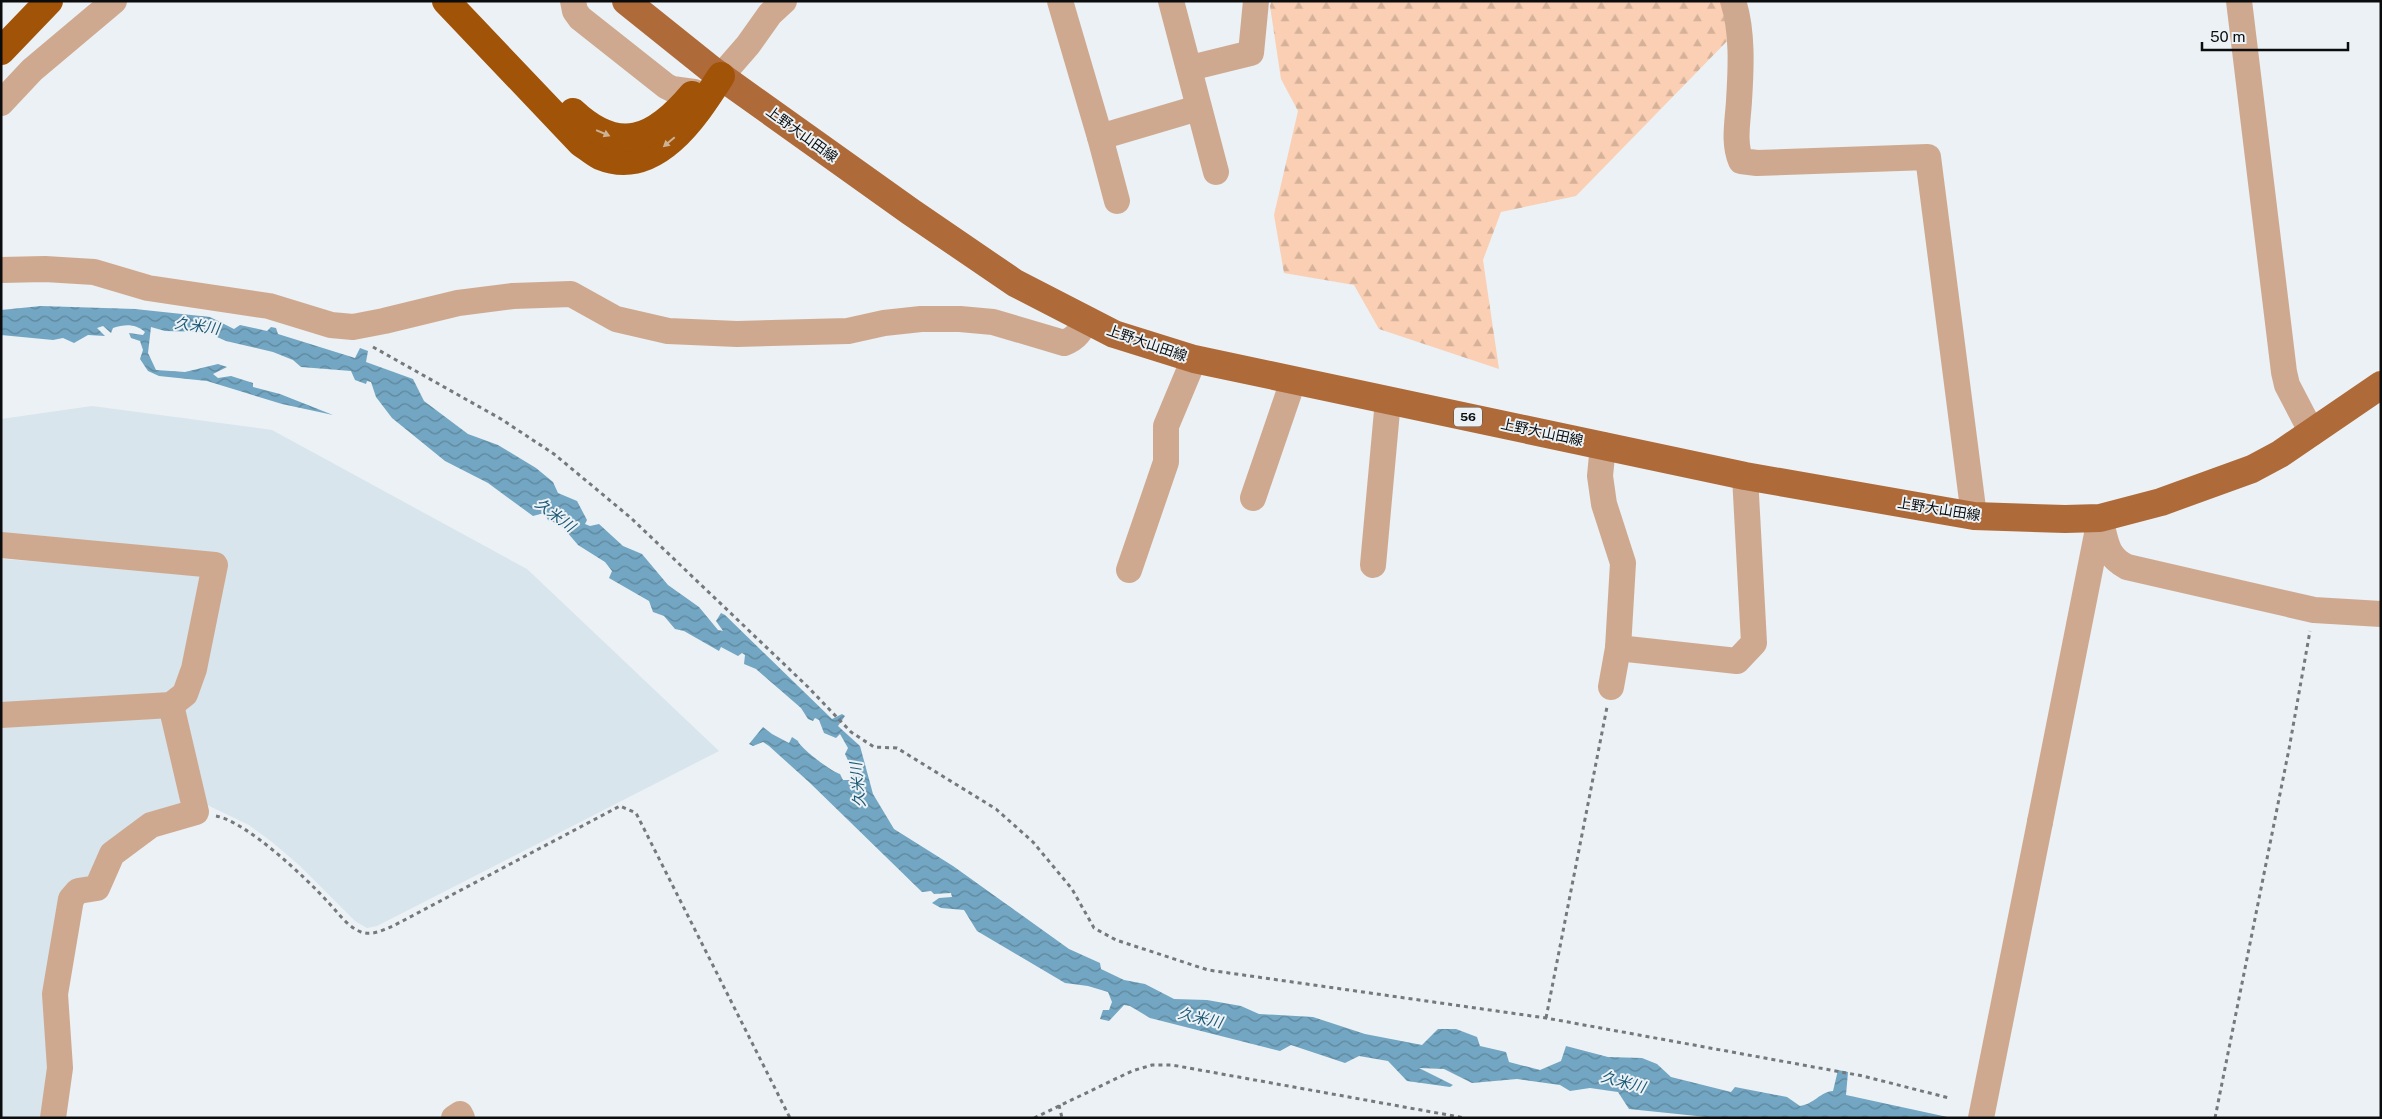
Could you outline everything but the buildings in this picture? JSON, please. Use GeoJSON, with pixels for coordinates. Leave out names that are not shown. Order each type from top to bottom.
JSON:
{"type":"FeatureCollection","features":[{"type":"Feature","properties":{"kind":"highway"},"geometry":{"type":"LineString","coordinates":[[1,34],[32,1]]}},
{"type":"Feature","properties":{"kind":"highway"},"geometry":{"type":"LineString","coordinates":[[1,51],[49,1]]}},
{"type":"Feature","properties":{"kind":"highway"},"geometry":{"type":"LineString","coordinates":[[446,1],[581,143],[598,155],[611,159],[633,159],[662,148],[697,114],[716,73]]}},
{"type":"Feature","properties":{"kind":"highway"},"geometry":{"type":"LineString","coordinates":[[470,1],[574,113],[602,134],[625,139],[651,131],[684,104],[694,92],[716,73]]}},
{"type":"Feature","properties":{"kind":"main road","name":"上野大山田線"},"geometry":{"type":"LineString","coordinates":[[626,1],[716,73],[911,212],[1015,283],[1114,334],[1194,359],[1293,381],[1745,476],[1974,516],[2100,518],[2162,502],[2252,469],[2312,433],[2381,385]]}},
{"type":"Feature","properties":{"kind":"street"},"geometry":{"type":"LineString","coordinates":[[1,103],[32,70],[114,1]]}},
{"type":"Feature","properties":{"kind":"street"},"geometry":{"type":"LineString","coordinates":[[573,1],[575,10],[580,18],[666,86],[672,90],[694,92]]}},
{"type":"Feature","properties":{"kind":"street"},"geometry":{"type":"LineString","coordinates":[[716,73],[748,45],[770,14],[784,1]]}},
{"type":"Feature","properties":{"kind":"street"},"geometry":{"type":"LineString","coordinates":[[1060,1],[1117,201]]}},
{"type":"Feature","properties":{"kind":"street"},"geometry":{"type":"LineString","coordinates":[[1171,1],[1216,172]]}},
{"type":"Feature","properties":{"kind":"street"},"geometry":{"type":"LineString","coordinates":[[1190,68],[1251,53],[1256,1]]}},
{"type":"Feature","properties":{"kind":"street"},"geometry":{"type":"LineString","coordinates":[[1733,1],[1739,45],[1740,91],[1737,151],[1741,161],[1757,163],[1928,157],[1974,516]]}},
{"type":"Feature","properties":{"kind":"street"},"geometry":{"type":"LineString","coordinates":[[2239,1],[2284,372],[2287,385],[2312,433]]}},
{"type":"Feature","properties":{"kind":"street"},"geometry":{"type":"LineString","coordinates":[[1100,137],[1198,108]]}},
{"type":"Feature","properties":{"kind":"street"},"geometry":{"type":"LineString","coordinates":[[1,270],[45,269],[94,272],[148,288],[269,306],[332,325],[353,326],[384,322],[458,303],[513,296],[571,294],[616,319],[668,331],[718,333],[848,331],[884,323],[921,319],[960,319],[994,322],[1064,343],[1073,339],[1081,331],[1086,319]]}},
{"type":"Feature","properties":{"kind":"street"},"geometry":{"type":"LineString","coordinates":[[1129,570],[1166,462],[1166,426],[1194,359]]}},
{"type":"Feature","properties":{"kind":"street"},"geometry":{"type":"LineString","coordinates":[[1253,498],[1293,381]]}},
{"type":"Feature","properties":{"kind":"street"},"geometry":{"type":"LineString","coordinates":[[1373,565],[1388,400]]}},
{"type":"Feature","properties":{"kind":"street"},"geometry":{"type":"LineString","coordinates":[[1603,445],[1600,476],[1604,504],[1623,563],[1618,648],[1611,687]]}},
{"type":"Feature","properties":{"kind":"street"},"geometry":{"type":"LineString","coordinates":[[1618,648],[1736,661],[1754,643],[1745,476]]}},
{"type":"Feature","properties":{"kind":"street"},"geometry":{"type":"LineString","coordinates":[[2100,518],[2109,552],[2115,561],[2127,567],[2314,610],[2381,614]]}},
{"type":"Feature","properties":{"kind":"street"},"geometry":{"type":"LineString","coordinates":[[1981,1118],[2100,518]]}},
{"type":"Feature","properties":{"kind":"street"},"geometry":{"type":"LineString","coordinates":[[1,545],[214,565],[194,669],[185,694],[170,705],[1,715]]}},
{"type":"Feature","properties":{"kind":"street"},"geometry":{"type":"LineString","coordinates":[[53,1118],[60,1068],[55,994],[71,899],[78,892],[97,888],[112,854],[151,825],[172,817],[196,812],[170,705]]}},
{"type":"Feature","properties":{"kind":"street"},"geometry":{"type":"LineString","coordinates":[[454,1118],[460,1114],[462,1118]]}},
{"type":"Feature","properties":{"kind":"path"},"geometry":{"type":"LineString","coordinates":[[365,343],[494,414],[554,454],[631,518],[808,687],[851,732],[874,748],[897,748],[996,809],[1033,842],[1072,889],[1094,928],[1116,940],[1208,970],[1546,1018],[1863,1076],[1949,1098]]}},
{"type":"Feature","properties":{"kind":"path"},"geometry":{"type":"LineString","coordinates":[[2214,1118],[2289,749],[2314,610]]}},
{"type":"Feature","properties":{"kind":"path"},"geometry":{"type":"LineString","coordinates":[[1546,1018],[1598,764],[1611,687]]}},
{"type":"Feature","properties":{"kind":"path"},"geometry":{"type":"LineString","coordinates":[[196,812],[220,817],[247,831],[294,869],[342,918],[361,932],[375,933],[402,921],[620,806],[636,813],[790,1118]]}},
{"type":"Feature","properties":{"kind":"path"},"geometry":{"type":"LineString","coordinates":[[1034,1118],[1132,1071],[1152,1065],[1182,1067],[1466,1118]]}},
{"type":"Feature","properties":{"kind":"path"},"geometry":{"type":"LineString","coordinates":[[1059,1105],[1062,1118]]}},
{"type":"Feature","properties":{"kind":"shaded area"},"geometry":{"type":"Polygon","coordinates":[[[92,406],[272,430],[527,569],[719,751],[377,926],[367,928],[355,921],[299,865],[272,842],[249,825],[203,803],[180,704],[215,603],[225,556],[1,542],[1,419],[92,406]]]}},
{"type":"Feature","properties":{"kind":"shaded area"},"geometry":{"type":"Polygon","coordinates":[[[1,559],[204,573],[185,676],[185,808],[94,882],[71,890],[48,1118],[1,1118],[1,559]]]}},
{"type":"Feature","properties":{"kind":"green space"},"geometry":{"type":"Polygon","coordinates":[[[1272,1],[1727,1],[1733,35],[1576,196],[1501,212],[1483,260],[1499,369],[1379,329],[1354,285],[1284,273],[1274,215],[1298,111],[1281,79],[1270,6],[1272,1]]]}},
{"type":"Feature","properties":{"kind":"water","name":"久米川"},"geometry":{"type":"Polygon","coordinates":[[[41,306],[135,309],[210,317],[234,329],[240,325],[267,331],[271,327],[276,328],[278,334],[355,358],[360,348],[368,351],[366,362],[413,379],[424,401],[468,434],[498,445],[536,468],[553,482],[558,493],[577,501],[587,520],[585,524],[590,526],[599,524],[623,546],[642,554],[668,585],[699,607],[718,630],[723,631],[716,621],[721,613],[725,615],[832,719],[842,714],[845,716],[838,726],[860,746],[873,794],[894,829],[953,866],[1069,949],[1100,963],[1101,969],[1124,980],[1145,984],[1174,999],[1207,1000],[1241,1006],[1259,1014],[1313,1017],[1365,1034],[1422,1045],[1438,1029],[1456,1029],[1477,1037],[1480,1046],[1506,1052],[1509,1062],[1540,1070],[1561,1061],[1566,1046],[1608,1057],[1642,1058],[1657,1064],[1671,1077],[1731,1092],[1735,1087],[1787,1097],[1800,1106],[1809,1103],[1824,1093],[1833,1091],[1838,1070],[1848,1072],[1846,1095],[1952,1118],[1716,1118],[1629,1109],[1618,1092],[1590,1088],[1570,1091],[1560,1085],[1517,1079],[1472,1083],[1444,1069],[1419,1068],[1453,1085],[1450,1087],[1407,1081],[1388,1061],[1359,1056],[1345,1063],[1291,1045],[1280,1051],[1150,1018],[1130,1006],[1124,1005],[1109,1021],[1100,1019],[1103,1010],[1109,1010],[1112,1002],[1108,992],[1088,986],[1065,983],[977,931],[964,910],[941,908],[932,903],[939,898],[952,897],[951,893],[934,894],[931,891],[922,892],[810,783],[769,746],[763,742],[753,746],[749,744],[763,727],[789,743],[792,737],[804,749],[830,769],[840,774],[843,780],[852,780],[854,773],[845,754],[848,748],[840,734],[836,738],[824,733],[819,720],[815,718],[813,721],[808,719],[801,708],[756,669],[744,664],[745,655],[742,653],[738,656],[721,647],[719,651],[684,631],[675,629],[664,616],[653,612],[649,601],[609,578],[612,571],[605,562],[578,545],[561,525],[548,520],[544,513],[533,516],[488,483],[445,461],[392,418],[376,397],[371,382],[367,381],[366,384],[355,380],[351,371],[301,367],[293,360],[273,352],[226,341],[217,337],[219,333],[215,329],[210,332],[165,331],[151,327],[148,353],[156,370],[185,372],[218,364],[227,367],[213,374],[218,378],[231,376],[253,383],[253,387],[280,394],[333,415],[282,404],[207,381],[159,376],[148,371],[140,359],[143,350],[140,341],[131,338],[129,333],[143,335],[145,332],[134,326],[126,325],[113,328],[111,333],[103,326],[97,328],[105,336],[88,335],[74,343],[63,338],[53,340],[1,335],[1,310],[41,306]]]}}]}
